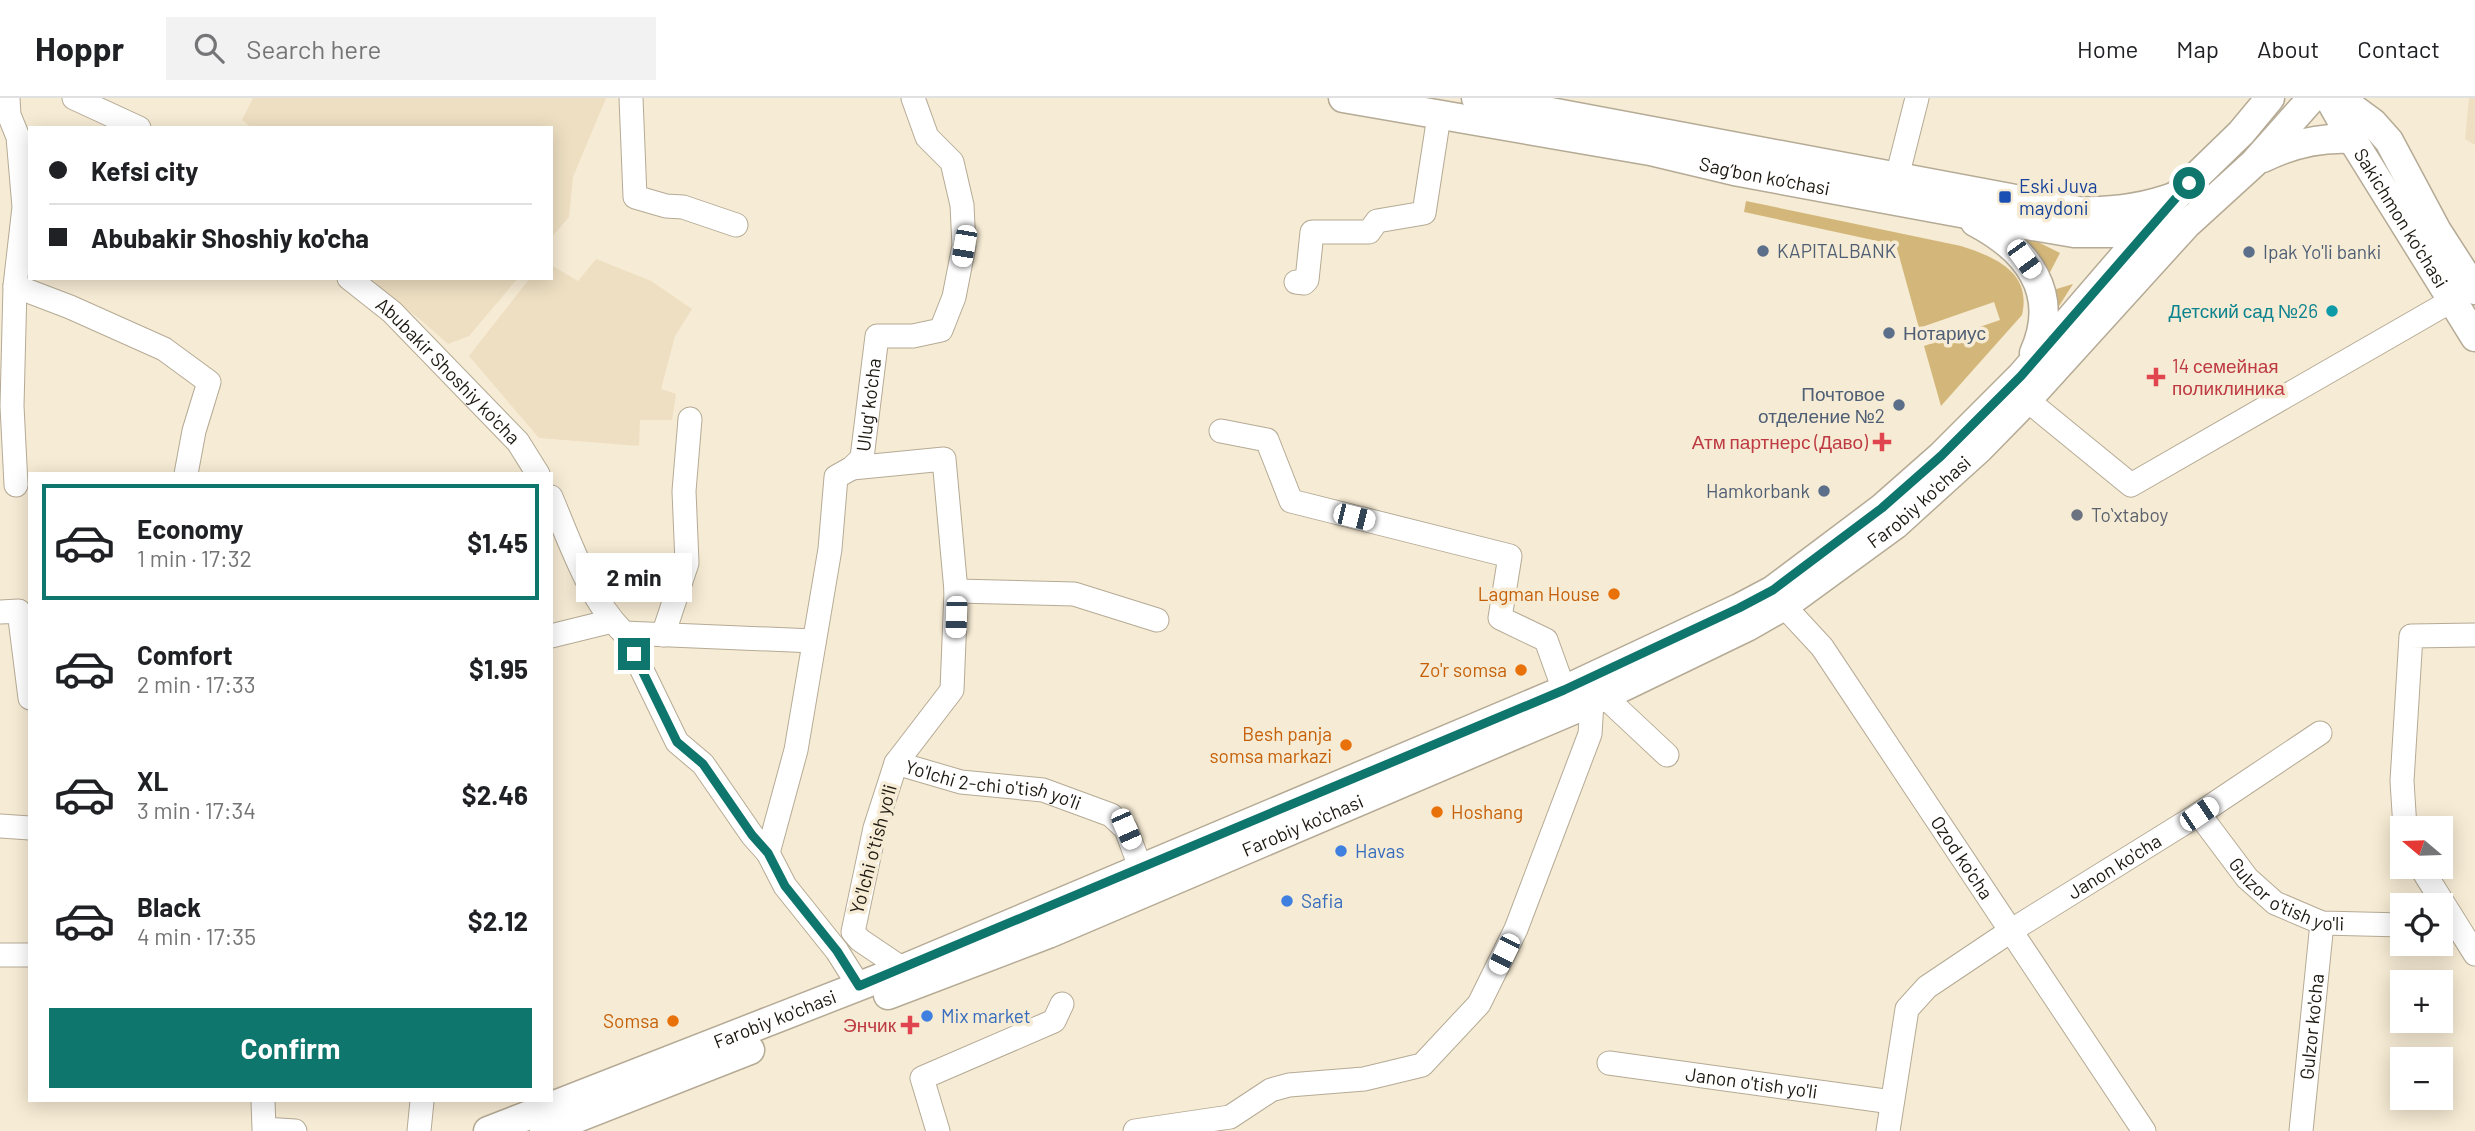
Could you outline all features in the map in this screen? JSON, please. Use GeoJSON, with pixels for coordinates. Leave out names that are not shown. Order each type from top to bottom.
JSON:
{"type":"FeatureCollection","features":[{"type":"Feature","properties":{"kind":"main road","name":"Sag’bon ko’chasi"},"geometry":{"type":"LineString","coordinates":[[1343,98],[1650,151],[1734,171],[2074,233],[2146,231],[2186,225]]}},
{"type":"Feature","properties":{"kind":"main road","name":"Sag’bon ko’chasi"},"geometry":{"type":"LineString","coordinates":[[1476,98],[1527,103],[2079,211],[2127,209],[2152,205],[2176,196]]}},
{"type":"Feature","properties":{"kind":"main road","name":"Farobiy ko'chasi"},"geometry":{"type":"LineString","coordinates":[[2024,388],[2146,231],[2176,196],[2241,133],[2270,98]]}},
{"type":"Feature","properties":{"kind":"main road"},"geometry":{"type":"LineString","coordinates":[[2254,163],[2312,98]]}},
{"type":"Feature","properties":{"kind":"main road","name":"Sakichmon ko'chasi"},"geometry":{"type":"LineString","coordinates":[[2329,98],[2451,302],[2475,337]]}},
{"type":"Feature","properties":{"kind":"main road","name":"Sakichmon ko'chasi"},"geometry":{"type":"LineString","coordinates":[[2339,98],[2373,123],[2389,141],[2437,231],[2451,302]]}},
{"type":"Feature","properties":{"kind":"main road"},"geometry":{"type":"LineString","coordinates":[[2375,98],[2389,141]]}},
{"type":"Feature","properties":{"kind":"main road"},"geometry":{"type":"LineString","coordinates":[[2254,163],[2295,145],[2318,140],[2352,139]]}},
{"type":"Feature","properties":{"kind":"main road","name":"Farobiy ko'chasi"},"geometry":{"type":"LineString","coordinates":[[488,1131],[1048,934],[1585,692],[1739,608],[1778,598],[1941,456],[2024,388],[2186,225],[2254,163]]}},
{"type":"Feature","properties":{"kind":"main road"},"geometry":{"type":"LineString","coordinates":[[2176,196],[2186,225]]}},
{"type":"Feature","properties":{"kind":"main road"},"geometry":{"type":"LineString","coordinates":[[1957,212],[2014,248],[2034,272],[2040,286],[2045,309],[2043,328],[2024,388]]}},
{"type":"Feature","properties":{"kind":"main road","name":"Farobiy ko'chasi"},"geometry":{"type":"LineString","coordinates":[[537,1115],[903,969],[1140,867],[1585,692]]}},
{"type":"Feature","properties":{"kind":"street"},"geometry":{"type":"LineString","coordinates":[[8,98],[9,115],[18,137],[24,207],[15,286],[12,406],[16,485]]}},
{"type":"Feature","properties":{"kind":"street"},"geometry":{"type":"LineString","coordinates":[[74,98],[135,126]]}},
{"type":"Feature","properties":{"kind":"street"},"geometry":{"type":"LineString","coordinates":[[631,98],[635,197],[666,206],[683,207],[736,225]]}},
{"type":"Feature","properties":{"kind":"street","name":"Ulug' ko'cha"},"geometry":{"type":"LineString","coordinates":[[768,853],[796,750],[830,549],[836,477],[852,468],[862,458],[877,336],[913,335],[941,330],[954,297],[964,246],[962,205],[952,162],[927,137],[913,98]]}},
{"type":"Feature","properties":{"kind":"street"},"geometry":{"type":"LineString","coordinates":[[1897,177],[1916,98]]}},
{"type":"Feature","properties":{"kind":"street"},"geometry":{"type":"LineString","coordinates":[[1296,282],[1304,283],[1307,280],[1312,232],[1369,232],[1377,221],[1424,212],[1439,116]]}},
{"type":"Feature","properties":{"kind":"street","name":"Abubakir Shoshiy ko'cha"},"geometry":{"type":"LineString","coordinates":[[352,280],[392,312],[518,442],[537,472]]}},
{"type":"Feature","properties":{"kind":"street"},"geometry":{"type":"LineString","coordinates":[[15,286],[164,349],[209,382],[194,431],[186,472]]}},
{"type":"Feature","properties":{"kind":"street"},"geometry":{"type":"LineString","coordinates":[[2024,388],[2049,419],[2131,485],[2451,302]]}},
{"type":"Feature","properties":{"kind":"street"},"geometry":{"type":"LineString","coordinates":[[663,635],[687,563],[684,491],[690,419]]}},
{"type":"Feature","properties":{"kind":"street"},"geometry":{"type":"LineString","coordinates":[[1221,431],[1267,440],[1291,501],[1510,556],[1500,618],[1546,640],[1585,692],[1667,755]]}},
{"type":"Feature","properties":{"kind":"street","name":"Yo'lchi o'tish yo'li"},"geometry":{"type":"LineString","coordinates":[[852,468],[944,458],[956,591],[952,690],[896,763],[875,828],[853,932],[869,947],[903,969]]}},
{"type":"Feature","properties":{"kind":"street"},"geometry":{"type":"LineString","coordinates":[[553,502],[578,562],[618,627],[677,742],[703,764],[752,835],[768,853],[785,886],[837,951],[859,986]]}},
{"type":"Feature","properties":{"kind":"street"},"geometry":{"type":"LineString","coordinates":[[956,591],[1074,594],[1157,620]]}},
{"type":"Feature","properties":{"kind":"street","name":"Ozod ko'cha"},"geometry":{"type":"LineString","coordinates":[[1778,598],[1822,647],[2144,1131]]}},
{"type":"Feature","properties":{"kind":"street"},"geometry":{"type":"LineString","coordinates":[[0,612],[19,611],[28,682]]}},
{"type":"Feature","properties":{"kind":"street"},"geometry":{"type":"LineString","coordinates":[[553,636],[618,627],[663,635],[814,641]]}},
{"type":"Feature","properties":{"kind":"street"},"geometry":{"type":"LineString","coordinates":[[2404,816],[2402,781],[2411,636],[2475,635]]}},
{"type":"Feature","properties":{"kind":"street"},"geometry":{"type":"LineString","coordinates":[[1135,1131],[1229,1124],[1271,1090],[1289,1085],[1364,1079],[1422,1065],[1479,1004],[1516,929],[1590,734],[1585,692]]}},
{"type":"Feature","properties":{"kind":"street","name":"Janon ko'cha"},"geometry":{"type":"LineString","coordinates":[[1888,1131],[1907,1009],[1927,987],[2012,930],[2199,814],[2320,733]]}},
{"type":"Feature","properties":{"kind":"street","name":"Yo'lchi 2-chi o'tish yo'li"},"geometry":{"type":"LineString","coordinates":[[896,763],[961,782],[1043,790],[1111,815],[1126,829],[1140,867]]}},
{"type":"Feature","properties":{"kind":"street","name":"Gulzor o'tish yo'li"},"geometry":{"type":"LineString","coordinates":[[2199,814],[2247,878],[2275,904],[2322,923],[2390,925]]}},
{"type":"Feature","properties":{"kind":"street"},"geometry":{"type":"LineString","coordinates":[[0,826],[28,828]]}},
{"type":"Feature","properties":{"kind":"street","name":"Gulzor ko'cha"},"geometry":{"type":"LineString","coordinates":[[2301,1131],[2322,923]]}},
{"type":"Feature","properties":{"kind":"street"},"geometry":{"type":"LineString","coordinates":[[2453,931],[2475,954]]}},
{"type":"Feature","properties":{"kind":"street"},"geometry":{"type":"LineString","coordinates":[[0,955],[28,955]]}},
{"type":"Feature","properties":{"kind":"street"},"geometry":{"type":"LineString","coordinates":[[938,1131],[922,1078],[1054,1021],[1062,1004]]}},
{"type":"Feature","properties":{"kind":"street","name":"Janon o'tish yo'li"},"geometry":{"type":"LineString","coordinates":[[1609,1063],[1892,1102]]}},
{"type":"Feature","properties":{"kind":"street"},"geometry":{"type":"LineString","coordinates":[[263,1102],[264,1129],[282,1131]]}},
{"type":"Feature","properties":{"kind":"street"},"geometry":{"type":"LineString","coordinates":[[419,1131],[422,1102]]}},
{"type":"Feature","properties":{"kind":"shaded area"},"geometry":{"type":"Polygon","coordinates":[[[253,98],[606,98],[573,177],[569,217],[553,236],[553,126],[250,126],[242,120],[253,98]]]}},
{"type":"Feature","properties":{"kind":"shaded area"},"geometry":{"type":"Polygon","coordinates":[[[2469,98],[2475,98],[2475,145],[2465,139],[2469,98]]]}},
{"type":"Feature","properties":{"kind":"shaded area"},"geometry":{"type":"Polygon","coordinates":[[[1746,201],[1961,246],[1986,255],[2008,268],[2016,277],[2024,300],[2022,315],[1941,406],[1924,346],[2000,320],[1994,302],[1919,328],[1896,245],[1744,212],[1746,201]]]}},
{"type":"Feature","properties":{"kind":"shaded area"},"geometry":{"type":"Polygon","coordinates":[[[2010,235],[2036,241],[2060,253],[2047,278],[2010,235]]]}},
{"type":"Feature","properties":{"kind":"shaded area"},"geometry":{"type":"Polygon","coordinates":[[[596,259],[651,281],[692,309],[675,336],[661,389],[676,394],[672,420],[640,420],[639,446],[539,438],[469,356],[528,280],[553,280],[553,266],[578,281],[596,259]]]}},
{"type":"Feature","properties":{"kind":"shaded area"},"geometry":{"type":"Polygon","coordinates":[[[370,280],[516,280],[469,336],[448,344],[370,280]]]}},
{"type":"Feature","properties":{"kind":"shaded area"},"geometry":{"type":"Polygon","coordinates":[[[2073,284],[2054,314],[2050,291],[2073,284]]]}},
{"type":"Feature","properties":{"kind":"place","name":"Eski Juva maydoni"},"geometry":{"type":"Point","coordinates":[2005,197]}},
{"type":"Feature","properties":{"kind":"place","name":"KAPITALBANK"},"geometry":{"type":"Point","coordinates":[1763,251]}},
{"type":"Feature","properties":{"kind":"place","name":"Ipak Yo'li banki"},"geometry":{"type":"Point","coordinates":[2249,252]}},
{"type":"Feature","properties":{"kind":"place","name":"Детский сад №26"},"geometry":{"type":"Point","coordinates":[2332,311]}},
{"type":"Feature","properties":{"kind":"place","name":"Нотариус"},"geometry":{"type":"Point","coordinates":[1889,333]}},
{"type":"Feature","properties":{"kind":"place","name":"14 семейная поликлиника"},"geometry":{"type":"Point","coordinates":[2156,377]}},
{"type":"Feature","properties":{"kind":"place","name":"Почтовое отделение №2"},"geometry":{"type":"Point","coordinates":[1899,405]}},
{"type":"Feature","properties":{"kind":"place","name":"Атм партнерс (Даво)"},"geometry":{"type":"Point","coordinates":[1882,442]}},
{"type":"Feature","properties":{"kind":"place","name":"Hamkorbank"},"geometry":{"type":"Point","coordinates":[1824,491]}},
{"type":"Feature","properties":{"kind":"place","name":"Toʻxtaboy"},"geometry":{"type":"Point","coordinates":[2077,515]}},
{"type":"Feature","properties":{"kind":"place","name":"Lagman House"},"geometry":{"type":"Point","coordinates":[1614,594]}},
{"type":"Feature","properties":{"kind":"place","name":"Zo'r somsa"},"geometry":{"type":"Point","coordinates":[1521,670]}},
{"type":"Feature","properties":{"kind":"place","name":"Besh panja somsa markazi"},"geometry":{"type":"Point","coordinates":[1346,745]}},
{"type":"Feature","properties":{"kind":"place","name":"Hoshang"},"geometry":{"type":"Point","coordinates":[1437,812]}},
{"type":"Feature","properties":{"kind":"place","name":"Havas"},"geometry":{"type":"Point","coordinates":[1341,851]}},
{"type":"Feature","properties":{"kind":"place","name":"Safia"},"geometry":{"type":"Point","coordinates":[1287,901]}},
{"type":"Feature","properties":{"kind":"place","name":"Mix market"},"geometry":{"type":"Point","coordinates":[927,1016]}},
{"type":"Feature","properties":{"kind":"place","name":"Somsa"},"geometry":{"type":"Point","coordinates":[673,1021]}},
{"type":"Feature","properties":{"kind":"place","name":"Энчик"},"geometry":{"type":"Point","coordinates":[910,1025]}},
{"type":"Feature","properties":{"kind":"route"},"geometry":{"type":"LineString","coordinates":[[634,654],[677,742],[703,764],[752,835],[768,853],[785,886],[837,951],[859,986],[1564,690],[1773,590],[1882,508],[1941,456],[2021,376],[2189,183]]}}]}
